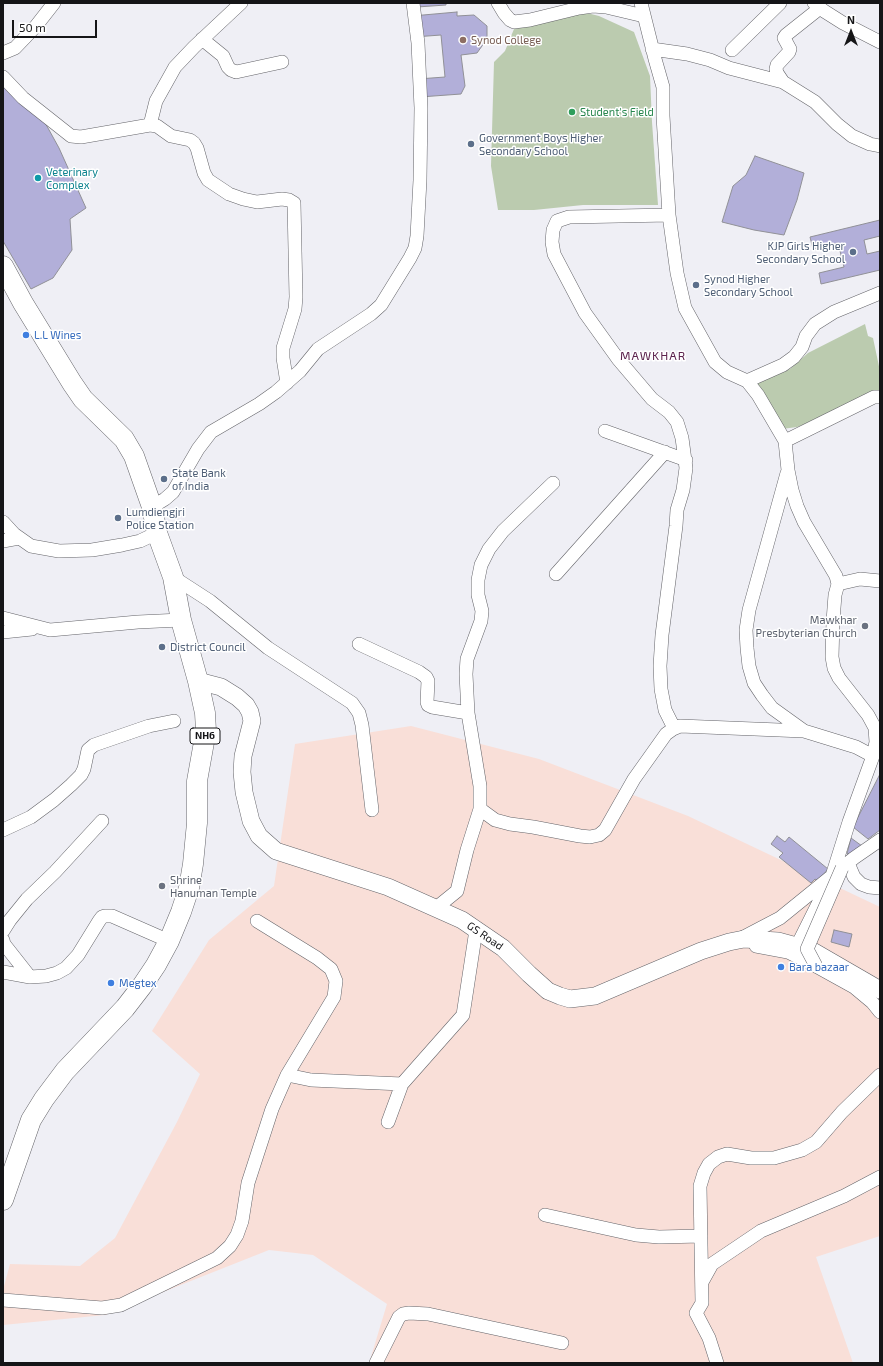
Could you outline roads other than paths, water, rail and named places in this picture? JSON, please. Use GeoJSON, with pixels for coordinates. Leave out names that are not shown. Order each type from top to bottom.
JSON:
{"type":"FeatureCollection","features":[{"type":"Feature","properties":{"kind":"highway","name":"NH6"},"geometry":{"type":"LineString","coordinates":[[3,266],[23,303],[75,388],[90,407],[124,439],[134,456],[152,507],[157,533],[173,577],[181,620],[198,681],[205,713],[206,731],[197,781],[193,864],[185,900],[169,941],[156,966],[125,1008],[65,1071],[30,1120],[3,1200]]}},
{"type":"Feature","properties":{"kind":"main road","name":"GS Road"},"geometry":{"type":"LineString","coordinates":[[198,681],[221,687],[237,697],[246,705],[250,712],[252,721],[243,756],[242,772],[244,792],[251,822],[258,836],[276,851],[388,887],[462,920],[503,948],[528,974],[548,991],[570,999],[595,996],[701,951],[744,939],[778,941],[802,948],[880,990]]}},
{"type":"Feature","properties":{"kind":"street"},"geometry":{"type":"LineString","coordinates":[[3,53],[15,48],[36,26],[54,3]]}},
{"type":"Feature","properties":{"kind":"street"},"geometry":{"type":"LineString","coordinates":[[150,126],[156,102],[175,67],[202,39],[241,3]]}},
{"type":"Feature","properties":{"kind":"street"},"geometry":{"type":"LineString","coordinates":[[152,507],[173,492],[198,449],[212,432],[259,404],[287,383],[300,371],[318,349],[371,314],[381,305],[392,289],[415,248],[420,180],[421,108],[418,43],[413,3]]}},
{"type":"Feature","properties":{"kind":"street"},"geometry":{"type":"LineString","coordinates":[[498,3],[504,13],[514,22],[530,20],[593,6],[643,9],[652,49],[664,87],[663,116],[669,215],[677,273],[685,308],[715,362],[727,372],[747,381],[758,395],[785,441],[788,470],[797,506],[804,522],[836,576],[838,584],[835,594],[832,621],[832,657],[834,668],[838,678],[868,715],[875,728],[878,743],[849,822],[841,869],[802,948],[816,966]]}},
{"type":"Feature","properties":{"kind":"street"},"geometry":{"type":"LineString","coordinates":[[732,50],[780,3]]}},
{"type":"Feature","properties":{"kind":"street"},"geometry":{"type":"LineString","coordinates":[[783,82],[777,73],[776,68],[790,49],[784,38],[817,5],[843,23],[880,42]]}},
{"type":"Feature","properties":{"kind":"street"},"geometry":{"type":"LineString","coordinates":[[202,39],[224,56],[228,67],[236,72],[282,62]]}},
{"type":"Feature","properties":{"kind":"street"},"geometry":{"type":"LineString","coordinates":[[652,49],[687,54],[710,60],[729,68],[783,82],[815,102],[837,124],[852,136],[870,144],[880,146]]}},
{"type":"Feature","properties":{"kind":"street"},"geometry":{"type":"LineString","coordinates":[[3,77],[23,98],[71,136],[81,137],[157,126],[171,136],[190,140],[197,148],[204,173],[208,180],[229,194],[242,199],[257,202],[282,199],[289,200],[294,203],[296,297],[295,309],[283,348],[282,358],[287,383]]}},
{"type":"Feature","properties":{"kind":"street"},"geometry":{"type":"LineString","coordinates":[[669,215],[569,217],[557,221],[553,230],[552,242],[554,254],[585,313],[618,359],[652,399],[669,412],[677,422],[682,438],[686,468],[683,490],[677,510],[660,666],[661,689],[665,710],[674,728]]}},
{"type":"Feature","properties":{"kind":"street"},"geometry":{"type":"LineString","coordinates":[[747,381],[783,366],[794,357],[802,347],[806,336],[815,324],[834,312],[880,293]]}},
{"type":"Feature","properties":{"kind":"street"},"geometry":{"type":"LineString","coordinates":[[785,441],[874,397],[880,397]]}},
{"type":"Feature","properties":{"kind":"street"},"geometry":{"type":"LineString","coordinates":[[605,431],[686,460]]}},
{"type":"Feature","properties":{"kind":"street"},"geometry":{"type":"LineString","coordinates":[[556,574],[665,452]]}},
{"type":"Feature","properties":{"kind":"street"},"geometry":{"type":"LineString","coordinates":[[788,470],[749,610],[746,630],[747,648],[749,666],[754,683],[762,695],[772,708],[804,731]]}},
{"type":"Feature","properties":{"kind":"street"},"geometry":{"type":"LineString","coordinates":[[436,908],[457,890],[467,850],[480,809],[480,786],[468,713],[466,674],[467,659],[482,621],[482,611],[478,595],[478,580],[481,565],[489,549],[503,531],[553,483]]}},
{"type":"Feature","properties":{"kind":"street"},"geometry":{"type":"LineString","coordinates":[[3,522],[19,538],[31,546],[58,551],[92,550],[140,541],[157,533]]}},
{"type":"Feature","properties":{"kind":"street"},"geometry":{"type":"LineString","coordinates":[[3,541],[19,538]]}},
{"type":"Feature","properties":{"kind":"street"},"geometry":{"type":"LineString","coordinates":[[173,577],[210,601],[268,648],[352,703],[359,713],[362,724],[372,810]]}},
{"type":"Feature","properties":{"kind":"street"},"geometry":{"type":"LineString","coordinates":[[838,584],[860,579],[880,580]]}},
{"type":"Feature","properties":{"kind":"street"},"geometry":{"type":"LineString","coordinates":[[3,618],[50,630],[138,622],[181,620]]}},
{"type":"Feature","properties":{"kind":"street"},"geometry":{"type":"LineString","coordinates":[[3,632],[40,628]]}},
{"type":"Feature","properties":{"kind":"street"},"geometry":{"type":"LineString","coordinates":[[359,644],[419,672],[426,677],[428,685],[428,705],[468,713]]}},
{"type":"Feature","properties":{"kind":"street"},"geometry":{"type":"LineString","coordinates":[[3,830],[30,817],[71,786],[81,775],[84,769],[88,750],[94,745],[149,726],[174,721]]}},
{"type":"Feature","properties":{"kind":"street"},"geometry":{"type":"LineString","coordinates":[[480,809],[495,820],[510,824],[580,836],[590,837],[599,834],[605,830],[634,779],[666,734],[674,728],[690,726],[804,731],[856,746],[872,756]]}},
{"type":"Feature","properties":{"kind":"street"},"geometry":{"type":"LineString","coordinates":[[3,931],[10,920],[28,899],[55,872],[102,820]]}},
{"type":"Feature","properties":{"kind":"street"},"geometry":{"type":"LineString","coordinates":[[735,941],[780,918],[880,840]]}},
{"type":"Feature","properties":{"kind":"street"},"geometry":{"type":"LineString","coordinates":[[841,869],[854,877],[860,884],[880,888]]}},
{"type":"Feature","properties":{"kind":"street"},"geometry":{"type":"LineString","coordinates":[[3,972],[30,977],[46,976],[57,973],[66,968],[78,955],[99,921],[105,916],[112,916],[169,941]]}},
{"type":"Feature","properties":{"kind":"street"},"geometry":{"type":"LineString","coordinates":[[3,1300],[102,1308],[121,1305],[217,1258],[230,1246],[237,1235],[242,1221],[248,1183],[272,1109],[287,1075],[334,997],[336,981],[331,969],[317,958],[257,921]]}},
{"type":"Feature","properties":{"kind":"street"},"geometry":{"type":"LineString","coordinates":[[388,1122],[402,1084],[464,1014],[476,930]]}},
{"type":"Feature","properties":{"kind":"street"},"geometry":{"type":"LineString","coordinates":[[3,940],[30,977]]}},
{"type":"Feature","properties":{"kind":"street"},"geometry":{"type":"LineString","coordinates":[[735,941],[788,952],[854,987],[872,1002],[880,1012]]}},
{"type":"Feature","properties":{"kind":"street"},"geometry":{"type":"LineString","coordinates":[[287,1075],[311,1080],[402,1084]]}},
{"type":"Feature","properties":{"kind":"street"},"geometry":{"type":"LineString","coordinates":[[717,1363],[709,1338],[696,1313],[702,1303],[700,1186],[704,1173],[709,1164],[718,1157],[727,1154],[751,1158],[774,1158],[788,1155],[807,1147],[816,1142],[842,1112],[880,1075]]}},
{"type":"Feature","properties":{"kind":"street"},"geometry":{"type":"LineString","coordinates":[[702,1282],[712,1264],[761,1231],[844,1196],[880,1177]]}},
{"type":"Feature","properties":{"kind":"street"},"geometry":{"type":"LineString","coordinates":[[545,1215],[636,1235],[659,1237],[701,1236]]}},
{"type":"Feature","properties":{"kind":"street"},"geometry":{"type":"LineString","coordinates":[[376,1363],[399,1317],[403,1314],[409,1313],[428,1314],[562,1343]]}},
{"type":"Feature","properties":{"kind":"place","name":"Synod College"},"geometry":{"type":"Point","coordinates":[463,40]}},
{"type":"Feature","properties":{"kind":"place","name":"Student's Field"},"geometry":{"type":"Point","coordinates":[572,112]}},
{"type":"Feature","properties":{"kind":"place","name":"Government Boys Higher Secondary School"},"geometry":{"type":"Point","coordinates":[471,144]}},
{"type":"Feature","properties":{"kind":"place","name":"Veterinary Complex"},"geometry":{"type":"Point","coordinates":[38,178]}},
{"type":"Feature","properties":{"kind":"place","name":"KJP Girls Higher Secondary School"},"geometry":{"type":"Point","coordinates":[853,252]}},
{"type":"Feature","properties":{"kind":"place","name":"Synod Higher Secondary School"},"geometry":{"type":"Point","coordinates":[696,285]}},
{"type":"Feature","properties":{"kind":"place","name":"L.L Wines"},"geometry":{"type":"Point","coordinates":[26,335]}},
{"type":"Feature","properties":{"kind":"place","name":"State Bank of India"},"geometry":{"type":"Point","coordinates":[164,479]}},
{"type":"Feature","properties":{"kind":"place","name":"Lumdiengjri Police Station"},"geometry":{"type":"Point","coordinates":[118,518]}},
{"type":"Feature","properties":{"kind":"place","name":"Mawkhar Presbyterian Church"},"geometry":{"type":"Point","coordinates":[865,626]}},
{"type":"Feature","properties":{"kind":"place","name":"District Council"},"geometry":{"type":"Point","coordinates":[162,647]}},
{"type":"Feature","properties":{"kind":"place","name":"Shrine Hanuman Temple"},"geometry":{"type":"Point","coordinates":[162,886]}},
{"type":"Feature","properties":{"kind":"place","name":"Bara bazaar"},"geometry":{"type":"Point","coordinates":[781,967]}},
{"type":"Feature","properties":{"kind":"place","name":"Megtex"},"geometry":{"type":"Point","coordinates":[111,983]}},
{"type":"Feature","properties":{"kind":"district","name":"MAWKHAR"},"geometry":{"type":"Point","coordinates":[653,356]}}]}
